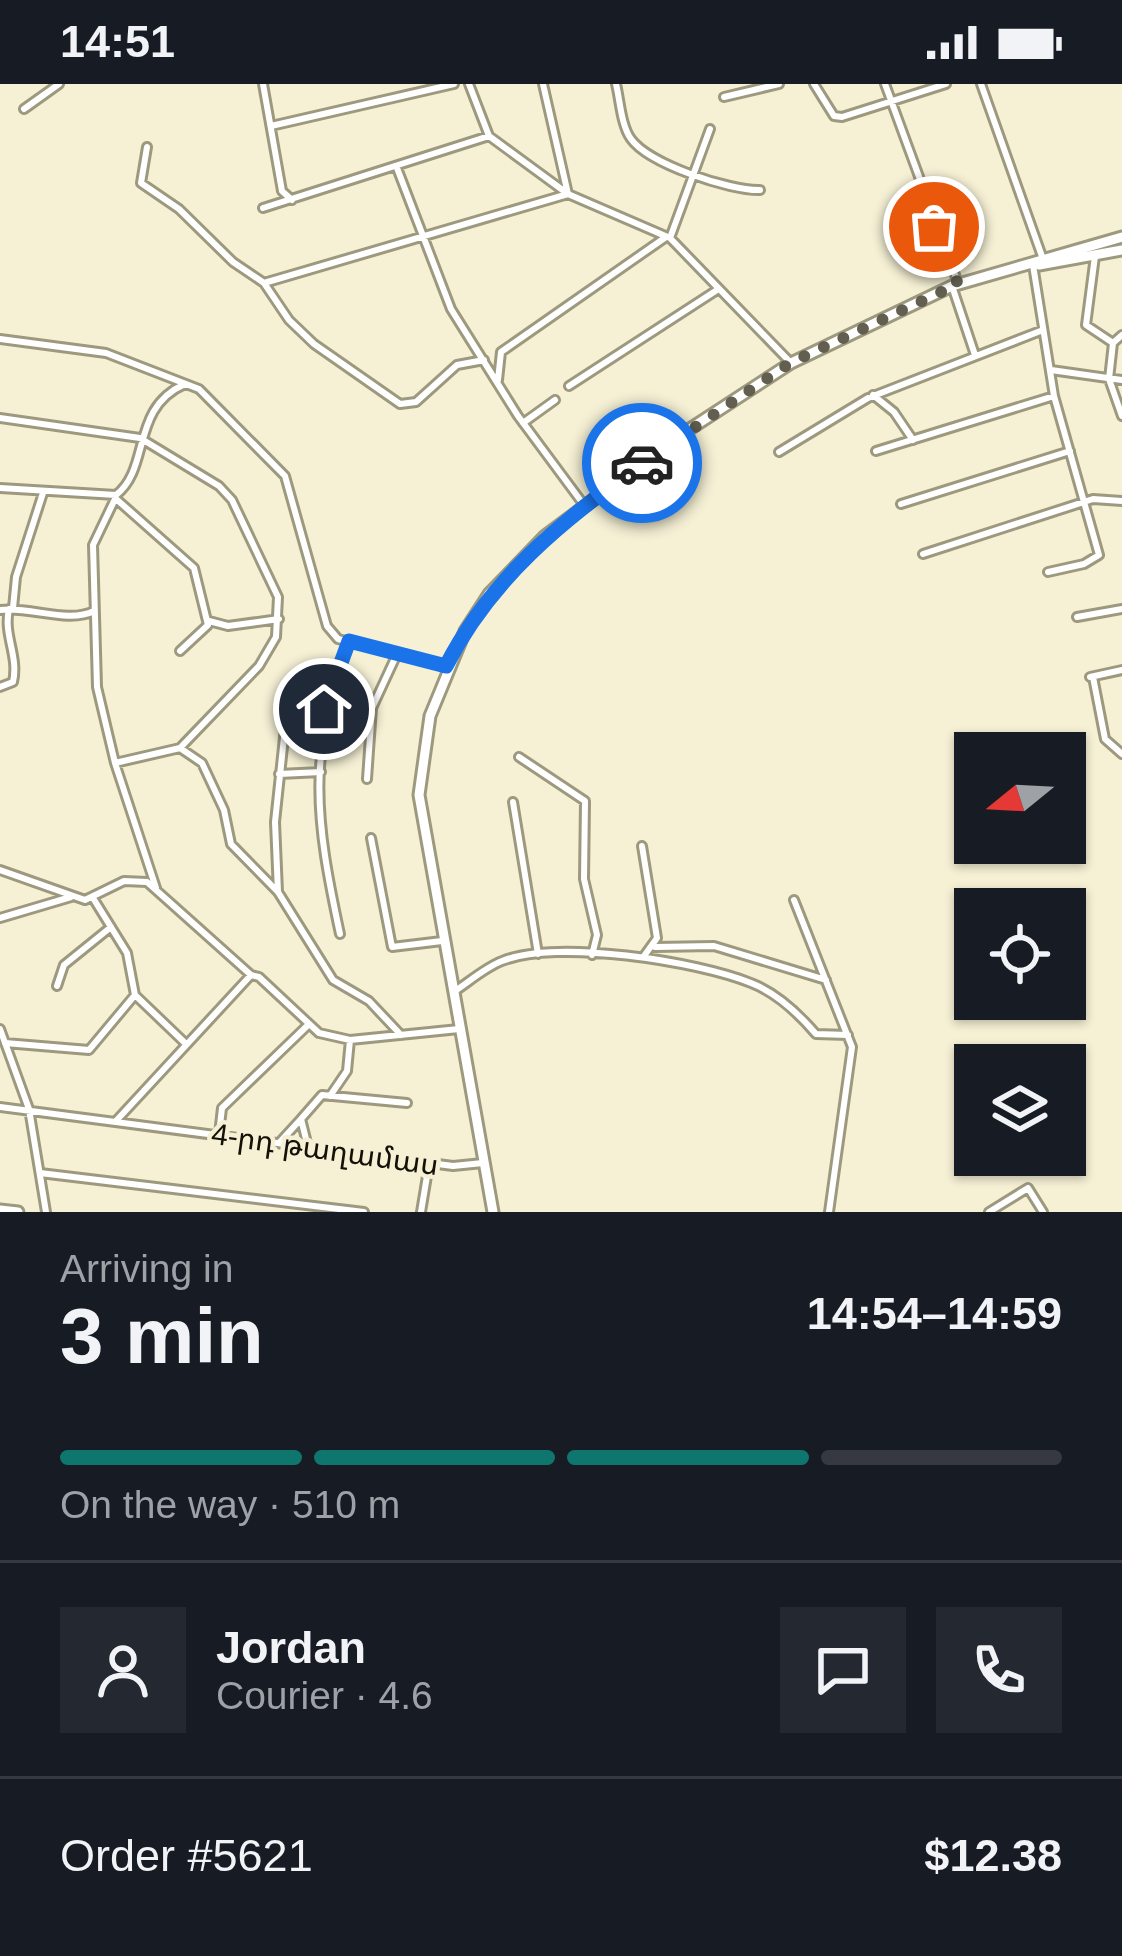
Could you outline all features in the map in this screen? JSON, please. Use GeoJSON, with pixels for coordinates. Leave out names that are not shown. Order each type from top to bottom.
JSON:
{"type":"FeatureCollection","features":[{"type":"Feature","properties":{"kind":"main road"},"geometry":{"type":"LineString","coordinates":[[493,1212],[418,795],[430,716],[446,666],[489,594],[517,562],[584,505],[790,363],[955,285],[1122,237]]}},
{"type":"Feature","properties":{"kind":"main road"},"geometry":{"type":"LineString","coordinates":[[1040,264],[1122,250]]}},
{"type":"Feature","properties":{"kind":"main road"},"geometry":{"type":"LineString","coordinates":[[0,1210],[18,1212]]}},
{"type":"Feature","properties":{"kind":"street"},"geometry":{"type":"LineString","coordinates":[[24,109],[59,84]]}},
{"type":"Feature","properties":{"kind":"street"},"geometry":{"type":"LineString","coordinates":[[263,84],[282,190],[292,200]]}},
{"type":"Feature","properties":{"kind":"street"},"geometry":{"type":"LineString","coordinates":[[271,126],[454,84]]}},
{"type":"Feature","properties":{"kind":"street"},"geometry":{"type":"LineString","coordinates":[[469,84],[489,136],[568,194],[668,238],[790,363]]}},
{"type":"Feature","properties":{"kind":"street"},"geometry":{"type":"LineString","coordinates":[[543,84],[568,194]]}},
{"type":"Feature","properties":{"kind":"street"},"geometry":{"type":"LineString","coordinates":[[616,84],[632,140],[694,175],[742,190],[760,190]]}},
{"type":"Feature","properties":{"kind":"street"},"geometry":{"type":"LineString","coordinates":[[724,97],[779,84]]}},
{"type":"Feature","properties":{"kind":"street"},"geometry":{"type":"LineString","coordinates":[[814,84],[834,116],[946,84]]}},
{"type":"Feature","properties":{"kind":"street"},"geometry":{"type":"LineString","coordinates":[[886,84],[975,355]]}},
{"type":"Feature","properties":{"kind":"street"},"geometry":{"type":"LineString","coordinates":[[981,84],[1040,264],[1043,330],[1054,396],[1099,555],[1048,572]]}},
{"type":"Feature","properties":{"kind":"street"},"geometry":{"type":"LineString","coordinates":[[497,384],[501,352],[668,238],[710,129]]}},
{"type":"Feature","properties":{"kind":"street"},"geometry":{"type":"LineString","coordinates":[[262,208],[489,136]]}},
{"type":"Feature","properties":{"kind":"street"},"geometry":{"type":"LineString","coordinates":[[147,147],[141,183],[178,208],[232,262],[264,284],[314,344],[400,404],[416,402],[458,365],[484,360]]}},
{"type":"Feature","properties":{"kind":"street"},"geometry":{"type":"LineString","coordinates":[[397,168],[451,309],[523,423],[584,505]]}},
{"type":"Feature","properties":{"kind":"street"},"geometry":{"type":"LineString","coordinates":[[264,284],[423,233],[568,194]]}},
{"type":"Feature","properties":{"kind":"street"},"geometry":{"type":"LineString","coordinates":[[1095,256],[1085,325],[1113,343]]}},
{"type":"Feature","properties":{"kind":"street"},"geometry":{"type":"LineString","coordinates":[[569,386],[718,290]]}},
{"type":"Feature","properties":{"kind":"street"},"geometry":{"type":"LineString","coordinates":[[779,452],[873,395],[1043,330]]}},
{"type":"Feature","properties":{"kind":"street"},"geometry":{"type":"LineString","coordinates":[[1122,335],[1113,343],[1109,379],[1122,416]]}},
{"type":"Feature","properties":{"kind":"street"},"geometry":{"type":"LineString","coordinates":[[0,339],[106,353],[188,383],[285,476],[327,626],[338,639],[446,666]]}},
{"type":"Feature","properties":{"kind":"street"},"geometry":{"type":"LineString","coordinates":[[1051,370],[1122,380]]}},
{"type":"Feature","properties":{"kind":"street"},"geometry":{"type":"LineString","coordinates":[[156,888],[115,763],[97,687],[94,540],[127,484],[140,439],[157,404],[188,383]]}},
{"type":"Feature","properties":{"kind":"street"},"geometry":{"type":"LineString","coordinates":[[873,395],[894,412],[913,440]]}},
{"type":"Feature","properties":{"kind":"street"},"geometry":{"type":"LineString","coordinates":[[876,451],[1054,396]]}},
{"type":"Feature","properties":{"kind":"street"},"geometry":{"type":"LineString","coordinates":[[523,423],[555,400]]}},
{"type":"Feature","properties":{"kind":"street"},"geometry":{"type":"LineString","coordinates":[[0,418],[140,439],[228,492],[278,597],[279,619],[259,665],[180,748],[115,763]]}},
{"type":"Feature","properties":{"kind":"street"},"geometry":{"type":"LineString","coordinates":[[902,504],[1070,451]]}},
{"type":"Feature","properties":{"kind":"street"},"geometry":{"type":"LineString","coordinates":[[0,488],[116,497],[194,568],[209,621]]}},
{"type":"Feature","properties":{"kind":"street"},"geometry":{"type":"LineString","coordinates":[[0,687],[12,683],[16,665],[6,632],[7,609],[44,493]]}},
{"type":"Feature","properties":{"kind":"street"},"geometry":{"type":"LineString","coordinates":[[923,554],[1086,502],[1122,501]]}},
{"type":"Feature","properties":{"kind":"street"},"geometry":{"type":"LineString","coordinates":[[7,609],[81,616],[94,611]]}},
{"type":"Feature","properties":{"kind":"street"},"geometry":{"type":"LineString","coordinates":[[1077,617],[1122,609]]}},
{"type":"Feature","properties":{"kind":"street"},"geometry":{"type":"LineString","coordinates":[[209,621],[228,626],[279,619]]}},
{"type":"Feature","properties":{"kind":"street"},"geometry":{"type":"LineString","coordinates":[[180,651],[209,621]]}},
{"type":"Feature","properties":{"kind":"street"},"geometry":{"type":"LineString","coordinates":[[340,934],[318,828],[324,709],[349,641]]}},
{"type":"Feature","properties":{"kind":"street"},"geometry":{"type":"LineString","coordinates":[[367,779],[372,707],[397,654]]}},
{"type":"Feature","properties":{"kind":"street"},"geometry":{"type":"LineString","coordinates":[[1122,670],[1091,677],[1105,739],[1122,754]]}},
{"type":"Feature","properties":{"kind":"street"},"geometry":{"type":"LineString","coordinates":[[278,892],[280,774],[288,700]]}},
{"type":"Feature","properties":{"kind":"street"},"geometry":{"type":"LineString","coordinates":[[180,748],[202,764],[224,810],[231,844],[278,892],[333,980],[369,1001],[401,1035]]}},
{"type":"Feature","properties":{"kind":"street"},"geometry":{"type":"LineString","coordinates":[[519,757],[571,787],[589,812],[584,879],[597,935],[592,955]]}},
{"type":"Feature","properties":{"kind":"street"},"geometry":{"type":"LineString","coordinates":[[280,774],[320,772]]}},
{"type":"Feature","properties":{"kind":"street"},"geometry":{"type":"LineString","coordinates":[[513,802],[538,954]]}},
{"type":"Feature","properties":{"kind":"street"},"geometry":{"type":"LineString","coordinates":[[371,838],[392,947],[442,941]]}},
{"type":"Feature","properties":{"kind":"street"},"geometry":{"type":"LineString","coordinates":[[642,846],[656,947]]}},
{"type":"Feature","properties":{"kind":"street"},"geometry":{"type":"LineString","coordinates":[[0,870],[74,896],[93,898],[138,879],[156,888],[308,1026],[350,1040],[459,1028]]}},
{"type":"Feature","properties":{"kind":"street"},"geometry":{"type":"LineString","coordinates":[[0,918],[74,896]]}},
{"type":"Feature","properties":{"kind":"street"},"geometry":{"type":"LineString","coordinates":[[93,898],[128,953],[135,995],[184,1042]]}},
{"type":"Feature","properties":{"kind":"street"},"geometry":{"type":"LineString","coordinates":[[794,900],[829,981],[852,1060],[829,1212]]}},
{"type":"Feature","properties":{"kind":"street"},"geometry":{"type":"LineString","coordinates":[[57,986],[64,965],[111,927]]}},
{"type":"Feature","properties":{"kind":"street"},"geometry":{"type":"LineString","coordinates":[[644,956],[656,947],[714,946],[761,956],[829,981]]}},
{"type":"Feature","properties":{"kind":"street"},"geometry":{"type":"LineString","coordinates":[[452,993],[503,960],[538,954],[644,956],[752,983],[793,1008],[816,1034],[848,1035]]}},
{"type":"Feature","properties":{"kind":"street"},"geometry":{"type":"LineString","coordinates":[[116,1121],[184,1042],[251,975]]}},
{"type":"Feature","properties":{"kind":"street"},"geometry":{"type":"LineString","coordinates":[[5,1042],[89,1050],[135,995]]}},
{"type":"Feature","properties":{"kind":"street"},"geometry":{"type":"LineString","coordinates":[[219,1135],[222,1108],[308,1026]]}},
{"type":"Feature","properties":{"kind":"street"},"geometry":{"type":"LineString","coordinates":[[0,1028],[28,1109],[46,1212]]}},
{"type":"Feature","properties":{"kind":"street"},"geometry":{"type":"LineString","coordinates":[[330,1096],[347,1071],[350,1040]]}},
{"type":"Feature","properties":{"kind":"street"},"geometry":{"type":"LineString","coordinates":[[278,1144],[322,1095],[407,1103]]}},
{"type":"Feature","properties":{"kind":"street","name":"4-րդ թաղամաս"},"geometry":{"type":"LineString","coordinates":[[0,1107],[429,1164],[483,1163]]}},
{"type":"Feature","properties":{"kind":"street"},"geometry":{"type":"LineString","coordinates":[[301,1119],[308,1147]]}},
{"type":"Feature","properties":{"kind":"street"},"geometry":{"type":"LineString","coordinates":[[421,1212],[429,1164]]}},
{"type":"Feature","properties":{"kind":"street"},"geometry":{"type":"LineString","coordinates":[[40,1173],[364,1212]]}},
{"type":"Feature","properties":{"kind":"street"},"geometry":{"type":"LineString","coordinates":[[988,1212],[1028,1189],[1043,1212]]}},
{"type":"Feature","properties":{"kind":"way so far"},"geometry":{"type":"LineString","coordinates":[[642,463],[790,363],[958,284],[934,227]]}},
{"type":"Feature","properties":{"kind":"route"},"geometry":{"type":"LineString","coordinates":[[324,709],[349,641],[446,666],[489,594],[517,562],[642,463]]}}]}
